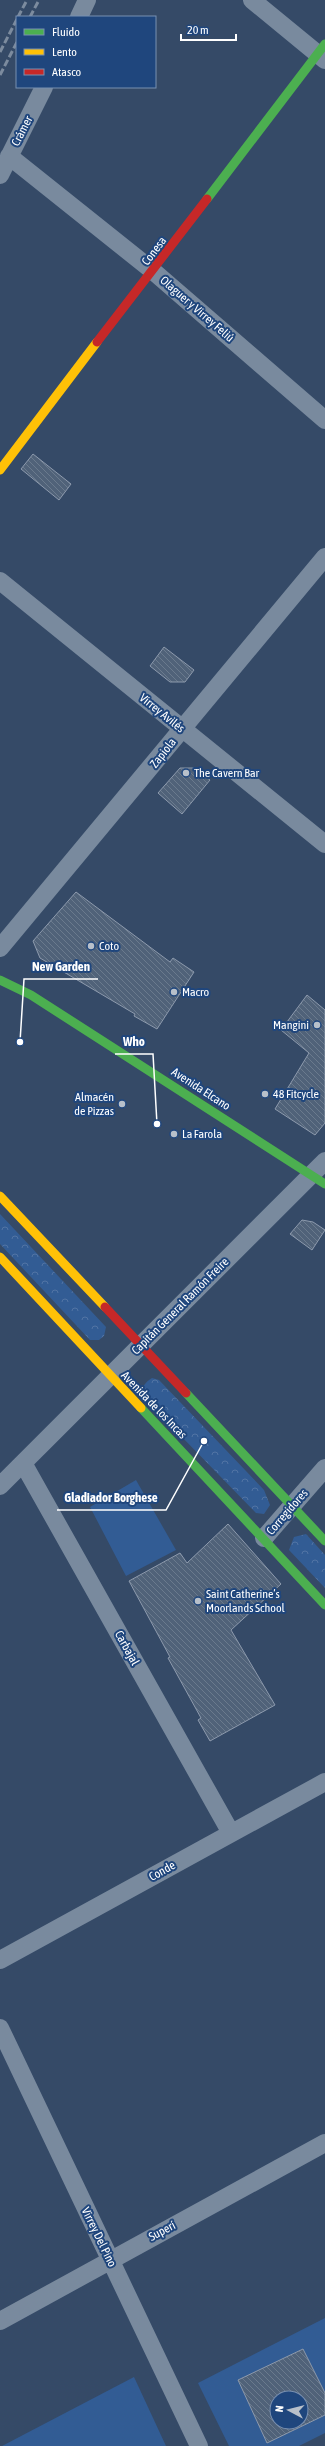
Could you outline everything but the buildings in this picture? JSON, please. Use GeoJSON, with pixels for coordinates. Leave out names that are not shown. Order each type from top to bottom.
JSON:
{"type":"FeatureCollection","features":[{"type":"Feature","properties":{"kind":"main road","name":"Conesa"},"geometry":{"type":"LineString","coordinates":[[0,470],[323,52]]}},
{"type":"Feature","properties":{"kind":"main road","name":"Avenida Elcano"},"geometry":{"type":"LineString","coordinates":[[0,980],[51,1008],[318,1180]]}},
{"type":"Feature","properties":{"kind":"main road"},"geometry":{"type":"LineString","coordinates":[[0,1196],[325,1541]]}},
{"type":"Feature","properties":{"kind":"main road","name":"Avenida de los Incas"},"geometry":{"type":"LineString","coordinates":[[0,1256],[109,1375],[325,1604]]}},
{"type":"Feature","properties":{"kind":"street"},"geometry":{"type":"LineString","coordinates":[[79,16],[87,0]]}},
{"type":"Feature","properties":{"kind":"street"},"geometry":{"type":"LineString","coordinates":[[252,0],[323,52]]}},
{"type":"Feature","properties":{"kind":"street","name":"Crámer"},"geometry":{"type":"LineString","coordinates":[[0,175],[43,88]]}},
{"type":"Feature","properties":{"kind":"street","name":"Olaguer y Virrey Feliú"},"geometry":{"type":"LineString","coordinates":[[9,156],[153,272],[325,420]]}},
{"type":"Feature","properties":{"kind":"street","name":"Zapiola"},"geometry":{"type":"LineString","coordinates":[[0,948],[325,557]]}},
{"type":"Feature","properties":{"kind":"street","name":"Virrey Avilés"},"geometry":{"type":"LineString","coordinates":[[0,581],[325,844]]}},
{"type":"Feature","properties":{"kind":"street","name":"Capitán General Ramón Freire"},"geometry":{"type":"LineString","coordinates":[[0,1486],[109,1375],[318,1180],[325,1161]]}},
{"type":"Feature","properties":{"kind":"street","name":"Carbajal"},"geometry":{"type":"LineString","coordinates":[[23,1463],[231,1833]]}},
{"type":"Feature","properties":{"kind":"street","name":"Corregidores"},"geometry":{"type":"LineString","coordinates":[[264,1538],[293,1507],[325,1468]]}},
{"type":"Feature","properties":{"kind":"street","name":"Conde"},"geometry":{"type":"LineString","coordinates":[[0,1960],[325,1782]]}},
{"type":"Feature","properties":{"kind":"street","name":"Virrey Del Pino"},"geometry":{"type":"LineString","coordinates":[[0,2028],[199,2446]]}},
{"type":"Feature","properties":{"kind":"street","name":"Superí"},"geometry":{"type":"LineString","coordinates":[[0,2321],[325,2143]]}},
{"type":"Feature","properties":{"kind":"green space"},"geometry":{"type":"Polygon","coordinates":[[[0,1214],[106,1327],[104,1336],[99,1340],[90,1340],[0,1244],[0,1214]]]}},
{"type":"Feature","properties":{"kind":"green space"},"geometry":{"type":"Polygon","coordinates":[[[152,1378],[159,1380],[264,1490],[270,1505],[264,1514],[256,1513],[143,1397],[144,1386],[152,1378]]]}},
{"type":"Feature","properties":{"kind":"green space"},"geometry":{"type":"Polygon","coordinates":[[[136,1480],[176,1550],[126,1576],[90,1507],[136,1480]]]}},
{"type":"Feature","properties":{"kind":"green space"},"geometry":{"type":"Polygon","coordinates":[[[306,1534],[325,1555],[325,1588],[289,1550],[294,1537],[306,1534]]]}},
{"type":"Feature","properties":{"kind":"green space"},"geometry":{"type":"Polygon","coordinates":[[[325,2318],[325,2393],[303,2349],[238,2380],[267,2443],[294,2430],[309,2430],[309,2423],[325,2415],[325,2433],[299,2446],[229,2446],[198,2383],[325,2318]]]}},
{"type":"Feature","properties":{"kind":"green space"},"geometry":{"type":"Polygon","coordinates":[[[134,2377],[166,2446],[2,2446],[134,2377]]]}},
{"type":"Feature","properties":{"kind":"railway"},"geometry":{"type":"LineString","coordinates":[[19,16],[27,0]]}},
{"type":"Feature","properties":{"kind":"railway"},"geometry":{"type":"LineString","coordinates":[[31,16],[39,0]]}},
{"type":"Feature","properties":{"kind":"railway"},"geometry":{"type":"LineString","coordinates":[[0,52],[16,21]]}},
{"type":"Feature","properties":{"kind":"railway"},"geometry":{"type":"LineString","coordinates":[[0,75],[16,44]]}},
{"type":"Feature","properties":{"kind":"traffic: fast"},"geometry":{"type":"LineString","coordinates":[[207,199],[325,44]]}},
{"type":"Feature","properties":{"kind":"traffic: fast"},"geometry":{"type":"LineString","coordinates":[[0,980],[31,995],[325,1184]]}},
{"type":"Feature","properties":{"kind":"traffic: fast"},"geometry":{"type":"LineString","coordinates":[[186,1393],[325,1541]]}},
{"type":"Feature","properties":{"kind":"traffic: fast"},"geometry":{"type":"LineString","coordinates":[[141,1408],[325,1605]]}},
{"type":"Feature","properties":{"kind":"traffic: slow"},"geometry":{"type":"LineString","coordinates":[[0,470],[97,342]]}},
{"type":"Feature","properties":{"kind":"traffic: slow"},"geometry":{"type":"LineString","coordinates":[[0,1196],[105,1307]]}},
{"type":"Feature","properties":{"kind":"traffic: slow"},"geometry":{"type":"LineString","coordinates":[[0,1257],[141,1408]]}},
{"type":"Feature","properties":{"kind":"traffic: jam"},"geometry":{"type":"LineString","coordinates":[[97,342],[207,199]]}},
{"type":"Feature","properties":{"kind":"traffic: jam"},"geometry":{"type":"LineString","coordinates":[[105,1307],[186,1393]]}},
{"type":"Feature","properties":{"kind":"place","name":"The Cavern Bar"},"geometry":{"type":"Point","coordinates":[186,773]}},
{"type":"Feature","properties":{"kind":"place","name":"Coto"},"geometry":{"type":"Point","coordinates":[91,946]}},
{"type":"Feature","properties":{"kind":"place","name":"Macro"},"geometry":{"type":"Point","coordinates":[174,992]}},
{"type":"Feature","properties":{"kind":"place","name":"Mangini"},"geometry":{"type":"Point","coordinates":[317,1025]}},
{"type":"Feature","properties":{"kind":"place","name":"New Garden"},"geometry":{"type":"Point","coordinates":[20,1042]}},
{"type":"Feature","properties":{"kind":"place","name":"48 Fitcycle"},"geometry":{"type":"Point","coordinates":[265,1094]}},
{"type":"Feature","properties":{"kind":"place","name":"Almacén de Pizzas"},"geometry":{"type":"Point","coordinates":[122,1104]}},
{"type":"Feature","properties":{"kind":"place","name":"Who"},"geometry":{"type":"Point","coordinates":[157,1124]}},
{"type":"Feature","properties":{"kind":"place","name":"La Farola"},"geometry":{"type":"Point","coordinates":[174,1134]}},
{"type":"Feature","properties":{"kind":"place","name":"Gladiador Borghese"},"geometry":{"type":"Point","coordinates":[204,1441]}},
{"type":"Feature","properties":{"kind":"place","name":"Saint Catherine’s Moorlands School"},"geometry":{"type":"Point","coordinates":[198,1601]}}]}
